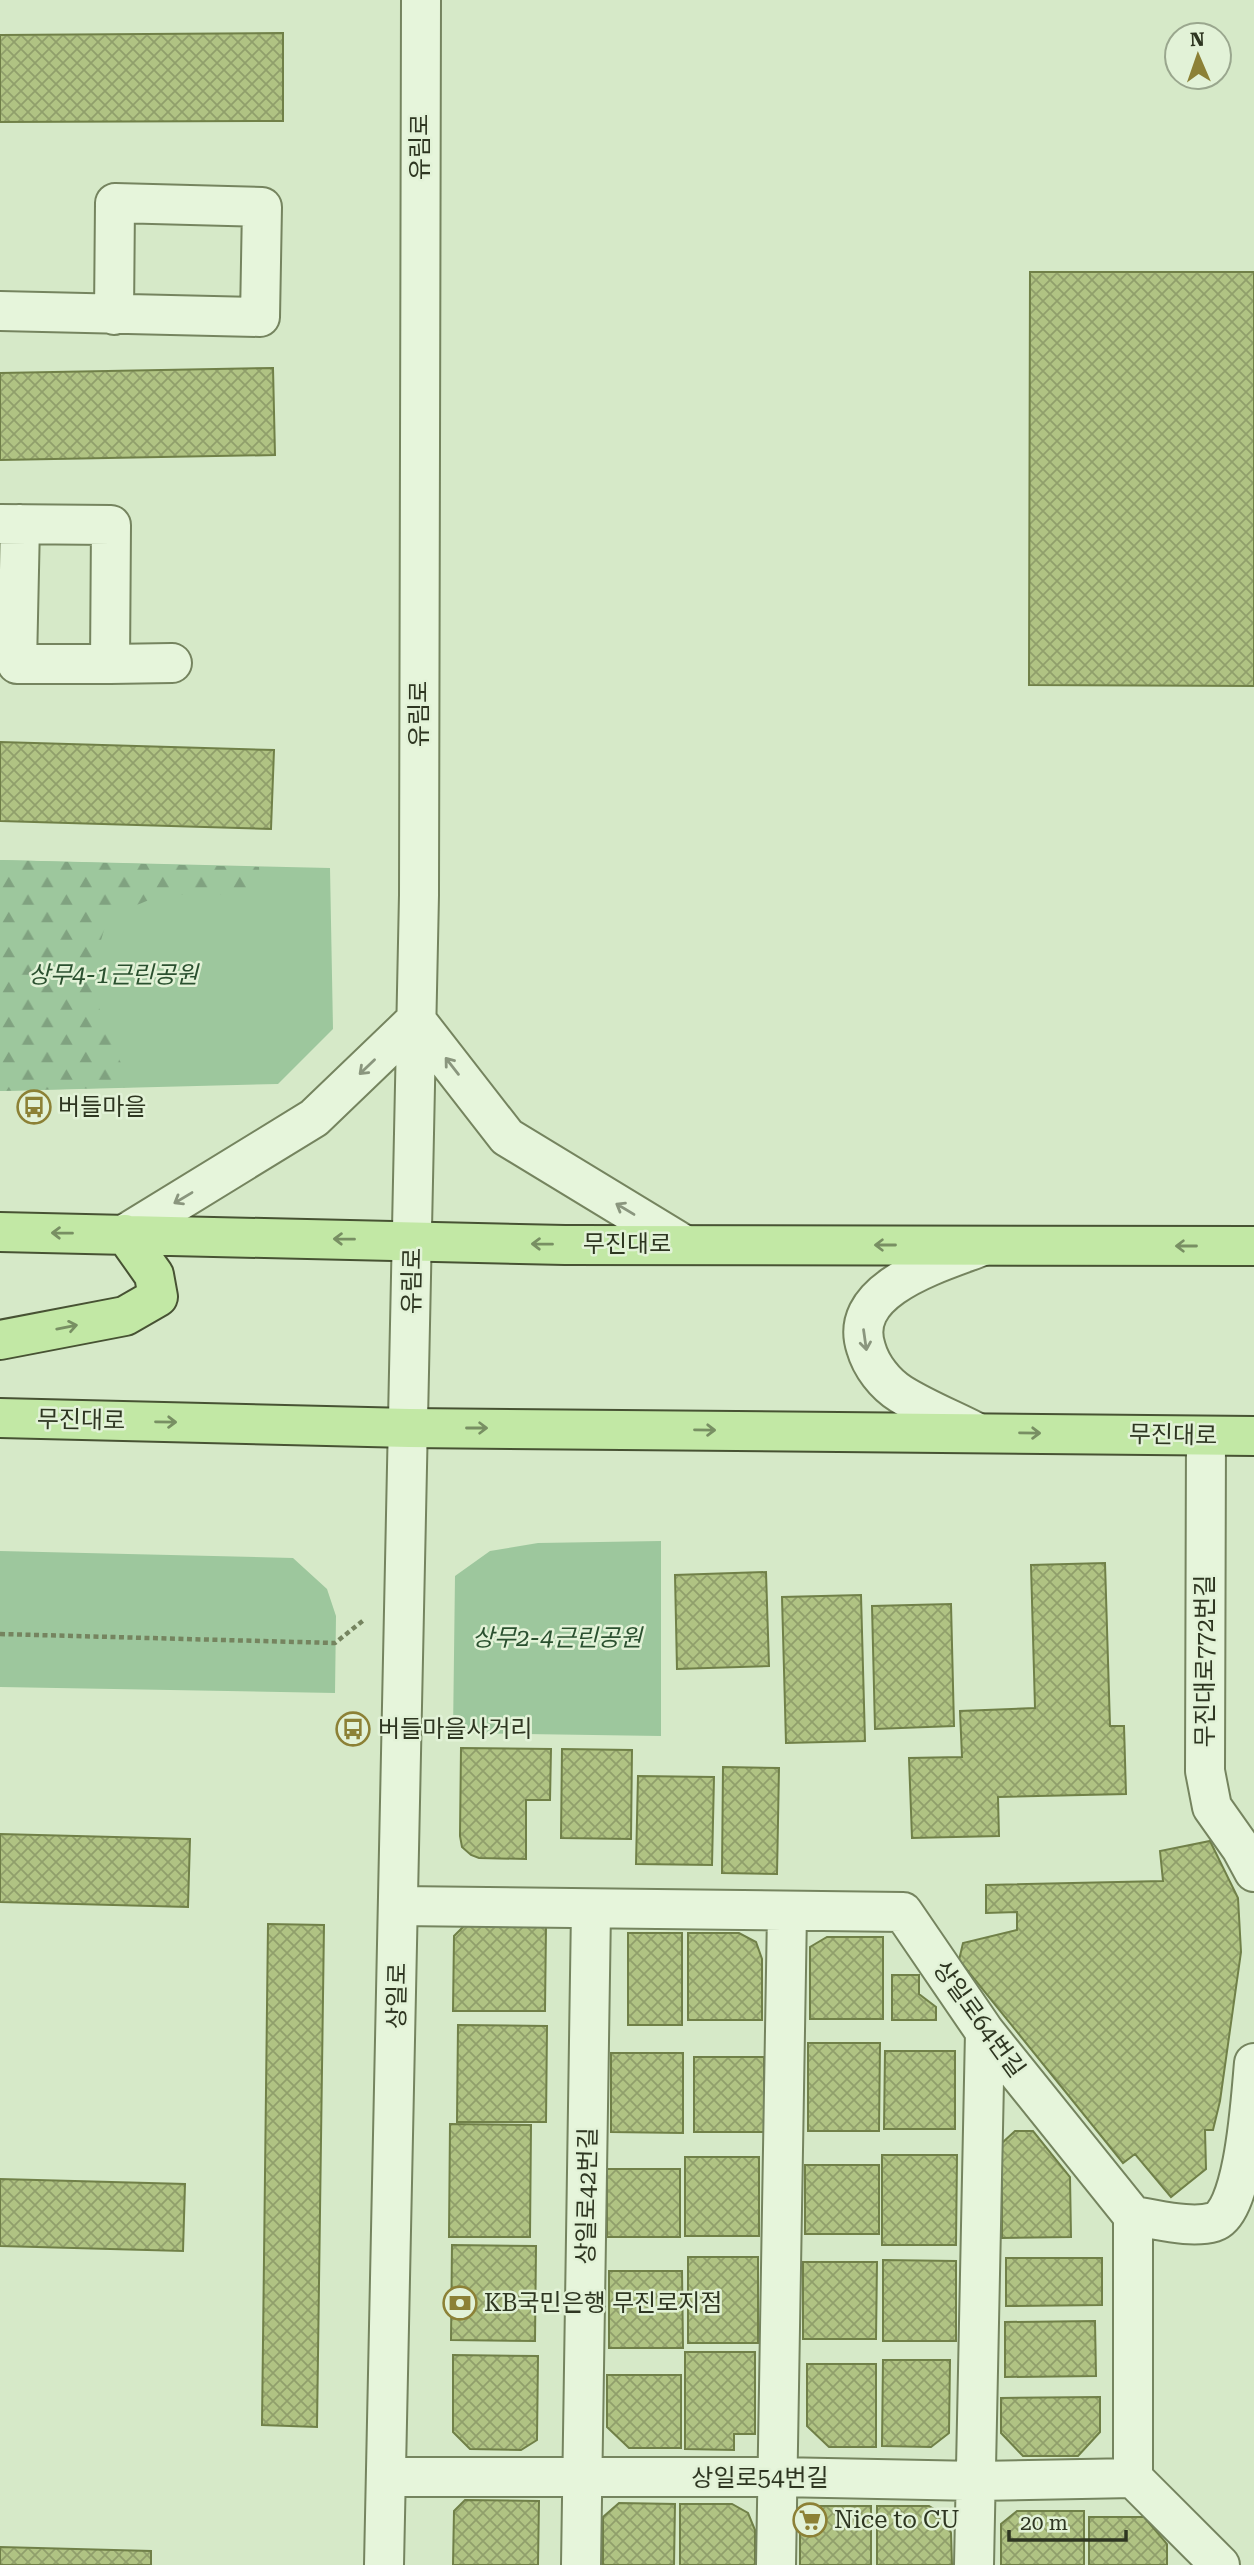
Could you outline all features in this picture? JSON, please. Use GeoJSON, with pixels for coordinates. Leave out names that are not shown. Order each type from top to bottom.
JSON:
{"type":"FeatureCollection","features":[{"type":"Feature","properties":{"kind":"main road","name":"무진대로"},"geometry":{"type":"LineString","coordinates":[[0,1232],[412,1242],[1254,1246]]}},
{"type":"Feature","properties":{"kind":"main road"},"geometry":{"type":"LineString","coordinates":[[0,1340],[125,1316],[158,1297],[154,1275],[125,1234]]}},
{"type":"Feature","properties":{"kind":"main road","name":"무진대로"},"geometry":{"type":"LineString","coordinates":[[0,1418],[409,1428],[1254,1436]]}},
{"type":"Feature","properties":{"kind":"street","name":"유림로"},"geometry":{"type":"LineString","coordinates":[[409,1428],[419,895],[421,0]]}},
{"type":"Feature","properties":{"kind":"street"},"geometry":{"type":"LineString","coordinates":[[0,311],[114,315],[260,317],[262,207],[115,204],[114,315]]}},
{"type":"Feature","properties":{"kind":"street"},"geometry":{"type":"LineString","coordinates":[[110,664],[110,525],[10,524],[17,664],[110,664],[172,663]]}},
{"type":"Feature","properties":{"kind":"street"},"geometry":{"type":"LineString","coordinates":[[125,1234],[314,1118],[416,1020],[507,1137],[683,1244]]}},
{"type":"Feature","properties":{"kind":"street"},"geometry":{"type":"LineString","coordinates":[[978,1433],[899,1393],[871,1365],[864,1343],[863,1320],[874,1303],[907,1275],[985,1245]]}},
{"type":"Feature","properties":{"kind":"street","name":"상일로"},"geometry":{"type":"LineString","coordinates":[[384,2565],[409,1428]]}},
{"type":"Feature","properties":{"kind":"street","name":"무진대로772번길"},"geometry":{"type":"LineString","coordinates":[[1206,1436],[1205,1772],[1212,1807],[1254,1872]]}},
{"type":"Feature","properties":{"kind":"street","name":"상일로64번길"},"geometry":{"type":"LineString","coordinates":[[399,1906],[903,1912],[985,2032],[1133,2216]]}},
{"type":"Feature","properties":{"kind":"street","name":"상일로42번길"},"geometry":{"type":"LineString","coordinates":[[581,2565],[591,1910]]}},
{"type":"Feature","properties":{"kind":"street"},"geometry":{"type":"LineString","coordinates":[[776,2565],[787,1912]]}},
{"type":"Feature","properties":{"kind":"street"},"geometry":{"type":"LineString","coordinates":[[974,2565],[985,2032]]}},
{"type":"Feature","properties":{"kind":"street"},"geometry":{"type":"LineString","coordinates":[[1206,2558],[1133,2478],[1133,2216],[1196,2224],[1216,2221],[1227,2210],[1244,2158],[1254,2063]]}},
{"type":"Feature","properties":{"kind":"street","name":"상일로54번길"},"geometry":{"type":"LineString","coordinates":[[386,2477],[778,2477],[977,2481],[1133,2478]]}},
{"type":"Feature","properties":{"kind":"path"},"geometry":{"type":"LineString","coordinates":[[0,1634],[335,1643],[406,1588]]}},
{"type":"Feature","properties":{"kind":"green space","name":"상무4-1근린공원"},"geometry":{"type":"Polygon","coordinates":[[[0,860],[330,868],[333,1029],[278,1084],[0,1091],[0,860]]]}},
{"type":"Feature","properties":{"kind":"green space"},"geometry":{"type":"Polygon","coordinates":[[[0,860],[259,867],[261,894],[161,895],[108,917],[89,980],[114,1049],[133,1087],[0,1091],[0,860]]]}},
{"type":"Feature","properties":{"kind":"green space","name":"상무2-4근린공원"},"geometry":{"type":"Polygon","coordinates":[[[661,1541],[661,1736],[453,1733],[455,1576],[490,1551],[538,1543],[661,1541]]]}},
{"type":"Feature","properties":{"kind":"green space"},"geometry":{"type":"Polygon","coordinates":[[[0,1551],[293,1558],[327,1589],[336,1616],[335,1693],[0,1687],[0,1551]]]}},
{"type":"Feature","properties":{"kind":"building"},"geometry":{"type":"Polygon","coordinates":[[[283,33],[283,121],[0,122],[0,35],[283,33]]]}},
{"type":"Feature","properties":{"kind":"building"},"geometry":{"type":"Polygon","coordinates":[[[1030,272],[1254,272],[1254,686],[1029,685],[1030,272]]]}},
{"type":"Feature","properties":{"kind":"building"},"geometry":{"type":"Polygon","coordinates":[[[273,368],[275,455],[0,460],[0,373],[273,368]]]}},
{"type":"Feature","properties":{"kind":"building"},"geometry":{"type":"Polygon","coordinates":[[[0,742],[274,750],[271,829],[0,821],[0,742]]]}},
{"type":"Feature","properties":{"kind":"building"},"geometry":{"type":"Polygon","coordinates":[[[1105,1563],[1110,1726],[1124,1726],[1126,1794],[998,1797],[999,1836],[912,1838],[909,1758],[962,1757],[960,1711],[1035,1708],[1031,1565],[1105,1563]]]}},
{"type":"Feature","properties":{"kind":"building"},"geometry":{"type":"Polygon","coordinates":[[[766,1572],[769,1666],[677,1669],[675,1575],[766,1572]]]}},
{"type":"Feature","properties":{"kind":"building"},"geometry":{"type":"Polygon","coordinates":[[[861,1595],[865,1741],[786,1743],[782,1597],[861,1595]]]}},
{"type":"Feature","properties":{"kind":"building"},"geometry":{"type":"Polygon","coordinates":[[[951,1604],[954,1726],[875,1729],[872,1606],[951,1604]]]}},
{"type":"Feature","properties":{"kind":"building"},"geometry":{"type":"Polygon","coordinates":[[[461,1748],[551,1749],[550,1800],[526,1800],[526,1859],[479,1858],[462,1847],[461,1748]]]}},
{"type":"Feature","properties":{"kind":"building"},"geometry":{"type":"Polygon","coordinates":[[[562,1749],[632,1750],[631,1839],[561,1838],[562,1749]]]}},
{"type":"Feature","properties":{"kind":"building"},"geometry":{"type":"Polygon","coordinates":[[[723,1767],[779,1768],[777,1874],[722,1873],[723,1767]]]}},
{"type":"Feature","properties":{"kind":"building"},"geometry":{"type":"Polygon","coordinates":[[[638,1776],[714,1777],[712,1865],[636,1864],[638,1776]]]}},
{"type":"Feature","properties":{"kind":"building"},"geometry":{"type":"Polygon","coordinates":[[[0,1834],[190,1839],[188,1907],[0,1902],[0,1834]]]}},
{"type":"Feature","properties":{"kind":"building"},"geometry":{"type":"Polygon","coordinates":[[[1210,1841],[1238,1898],[1241,1952],[1220,2101],[1213,2130],[1205,2130],[1206,2169],[1171,2197],[1135,2154],[1123,2163],[959,1960],[963,1943],[1017,1930],[1017,1912],[986,1913],[986,1885],[1163,1881],[1160,1851],[1210,1841]]]}},
{"type":"Feature","properties":{"kind":"building"},"geometry":{"type":"Polygon","coordinates":[[[268,1924],[324,1925],[317,2427],[262,2425],[268,1924]]]}},
{"type":"Feature","properties":{"kind":"building"},"geometry":{"type":"Polygon","coordinates":[[[465,1925],[546,1926],[545,2011],[453,2011],[454,1936],[465,1925]]]}},
{"type":"Feature","properties":{"kind":"building"},"geometry":{"type":"Polygon","coordinates":[[[628,1933],[682,1933],[682,2025],[628,2025],[628,1933]]]}},
{"type":"Feature","properties":{"kind":"building"},"geometry":{"type":"Polygon","coordinates":[[[688,1933],[739,1933],[756,1942],[762,1959],[762,2020],[688,2020],[688,1933]]]}},
{"type":"Feature","properties":{"kind":"building"},"geometry":{"type":"Polygon","coordinates":[[[827,1937],[883,1937],[883,2019],[810,2019],[810,1947],[827,1937]]]}},
{"type":"Feature","properties":{"kind":"building"},"geometry":{"type":"Polygon","coordinates":[[[892,1975],[919,1975],[919,1994],[936,2007],[936,2020],[892,2020],[892,1975]]]}},
{"type":"Feature","properties":{"kind":"building"},"geometry":{"type":"Polygon","coordinates":[[[458,2025],[547,2026],[546,2122],[457,2122],[458,2025]]]}},
{"type":"Feature","properties":{"kind":"building"},"geometry":{"type":"Polygon","coordinates":[[[808,2043],[880,2043],[879,2131],[808,2131],[808,2043]]]}},
{"type":"Feature","properties":{"kind":"building"},"geometry":{"type":"Polygon","coordinates":[[[885,2051],[955,2051],[955,2129],[884,2129],[885,2051]]]}},
{"type":"Feature","properties":{"kind":"building"},"geometry":{"type":"Polygon","coordinates":[[[611,2053],[683,2053],[683,2133],[611,2132],[611,2053]]]}},
{"type":"Feature","properties":{"kind":"building"},"geometry":{"type":"Polygon","coordinates":[[[694,2057],[764,2057],[764,2132],[694,2132],[694,2057]]]}},
{"type":"Feature","properties":{"kind":"building"},"geometry":{"type":"Polygon","coordinates":[[[450,2124],[531,2125],[530,2237],[449,2237],[450,2124]]]}},
{"type":"Feature","properties":{"kind":"building"},"geometry":{"type":"Polygon","coordinates":[[[1015,2131],[1033,2131],[1070,2177],[1071,2237],[1002,2238],[1002,2143],[1015,2131]]]}},
{"type":"Feature","properties":{"kind":"building"},"geometry":{"type":"Polygon","coordinates":[[[882,2155],[957,2155],[956,2245],[882,2245],[882,2155]]]}},
{"type":"Feature","properties":{"kind":"building"},"geometry":{"type":"Polygon","coordinates":[[[685,2157],[759,2157],[759,2236],[685,2236],[685,2157]]]}},
{"type":"Feature","properties":{"kind":"building"},"geometry":{"type":"Polygon","coordinates":[[[805,2165],[879,2165],[879,2234],[805,2234],[805,2165]]]}},
{"type":"Feature","properties":{"kind":"building"},"geometry":{"type":"Polygon","coordinates":[[[607,2169],[680,2169],[680,2237],[607,2237],[607,2169]]]}},
{"type":"Feature","properties":{"kind":"building"},"geometry":{"type":"Polygon","coordinates":[[[0,2179],[185,2184],[183,2251],[0,2246],[0,2179]]]}},
{"type":"Feature","properties":{"kind":"building"},"geometry":{"type":"Polygon","coordinates":[[[452,2245],[536,2246],[535,2341],[451,2340],[452,2245]]]}},
{"type":"Feature","properties":{"kind":"building"},"geometry":{"type":"Polygon","coordinates":[[[688,2257],[758,2257],[758,2343],[688,2343],[688,2257]]]}},
{"type":"Feature","properties":{"kind":"building"},"geometry":{"type":"Polygon","coordinates":[[[1006,2258],[1102,2258],[1102,2305],[1006,2306],[1006,2258]]]}},
{"type":"Feature","properties":{"kind":"building"},"geometry":{"type":"Polygon","coordinates":[[[883,2260],[956,2261],[956,2341],[883,2341],[883,2260]]]}},
{"type":"Feature","properties":{"kind":"building"},"geometry":{"type":"Polygon","coordinates":[[[803,2262],[877,2262],[876,2339],[803,2339],[803,2262]]]}},
{"type":"Feature","properties":{"kind":"building"},"geometry":{"type":"Polygon","coordinates":[[[609,2271],[682,2271],[683,2348],[609,2348],[609,2271]]]}},
{"type":"Feature","properties":{"kind":"building"},"geometry":{"type":"Polygon","coordinates":[[[1095,2321],[1096,2376],[1005,2377],[1005,2322],[1095,2321]]]}},
{"type":"Feature","properties":{"kind":"building"},"geometry":{"type":"Polygon","coordinates":[[[685,2352],[755,2352],[755,2434],[734,2434],[734,2450],[685,2449],[685,2352]]]}},
{"type":"Feature","properties":{"kind":"building"},"geometry":{"type":"Polygon","coordinates":[[[453,2355],[538,2356],[537,2440],[521,2450],[470,2449],[453,2432],[453,2355]]]}},
{"type":"Feature","properties":{"kind":"building"},"geometry":{"type":"Polygon","coordinates":[[[883,2360],[950,2360],[949,2433],[931,2447],[882,2446],[883,2360]]]}},
{"type":"Feature","properties":{"kind":"building"},"geometry":{"type":"Polygon","coordinates":[[[807,2364],[876,2364],[876,2447],[829,2447],[807,2426],[807,2364]]]}},
{"type":"Feature","properties":{"kind":"building"},"geometry":{"type":"Polygon","coordinates":[[[607,2375],[681,2375],[681,2448],[629,2448],[607,2427],[607,2375]]]}},
{"type":"Feature","properties":{"kind":"building"},"geometry":{"type":"Polygon","coordinates":[[[1100,2397],[1100,2432],[1078,2456],[1023,2456],[1001,2433],[1001,2398],[1100,2397]]]}},
{"type":"Feature","properties":{"kind":"building"},"geometry":{"type":"Polygon","coordinates":[[[465,2500],[539,2501],[538,2565],[453,2565],[454,2511],[465,2500]]]}},
{"type":"Feature","properties":{"kind":"building"},"geometry":{"type":"Polygon","coordinates":[[[619,2503],[675,2504],[674,2565],[603,2565],[603,2517],[619,2503]]]}},
{"type":"Feature","properties":{"kind":"building"},"geometry":{"type":"Polygon","coordinates":[[[680,2504],[732,2504],[748,2513],[755,2530],[755,2565],[680,2565],[680,2504]]]}},
{"type":"Feature","properties":{"kind":"building"},"geometry":{"type":"Polygon","coordinates":[[[816,2506],[871,2506],[871,2565],[800,2565],[800,2519],[816,2506]]]}},
{"type":"Feature","properties":{"kind":"building"},"geometry":{"type":"Polygon","coordinates":[[[877,2506],[929,2506],[945,2516],[951,2533],[952,2565],[877,2565],[877,2506]]]}},
{"type":"Feature","properties":{"kind":"building"},"geometry":{"type":"Polygon","coordinates":[[[1017,2511],[1084,2511],[1084,2565],[1001,2565],[1001,2524],[1017,2511]]]}},
{"type":"Feature","properties":{"kind":"building"},"geometry":{"type":"Polygon","coordinates":[[[1089,2517],[1144,2517],[1167,2544],[1167,2565],[1089,2565],[1089,2517]]]}},
{"type":"Feature","properties":{"kind":"building"},"geometry":{"type":"Polygon","coordinates":[[[0,2547],[151,2551],[151,2565],[0,2565],[0,2547]]]}},
{"type":"Feature","properties":{"kind":"place","name":"버들마을"},"geometry":{"type":"Point","coordinates":[34,1107]}},
{"type":"Feature","properties":{"kind":"place","name":"버들마을사거리"},"geometry":{"type":"Point","coordinates":[353,1729]}},
{"type":"Feature","properties":{"kind":"place","name":"KB국민은행 무진로지점"},"geometry":{"type":"Point","coordinates":[460,2303]}},
{"type":"Feature","properties":{"kind":"place","name":"Nice to CU"},"geometry":{"type":"Point","coordinates":[810,2520]}}]}
